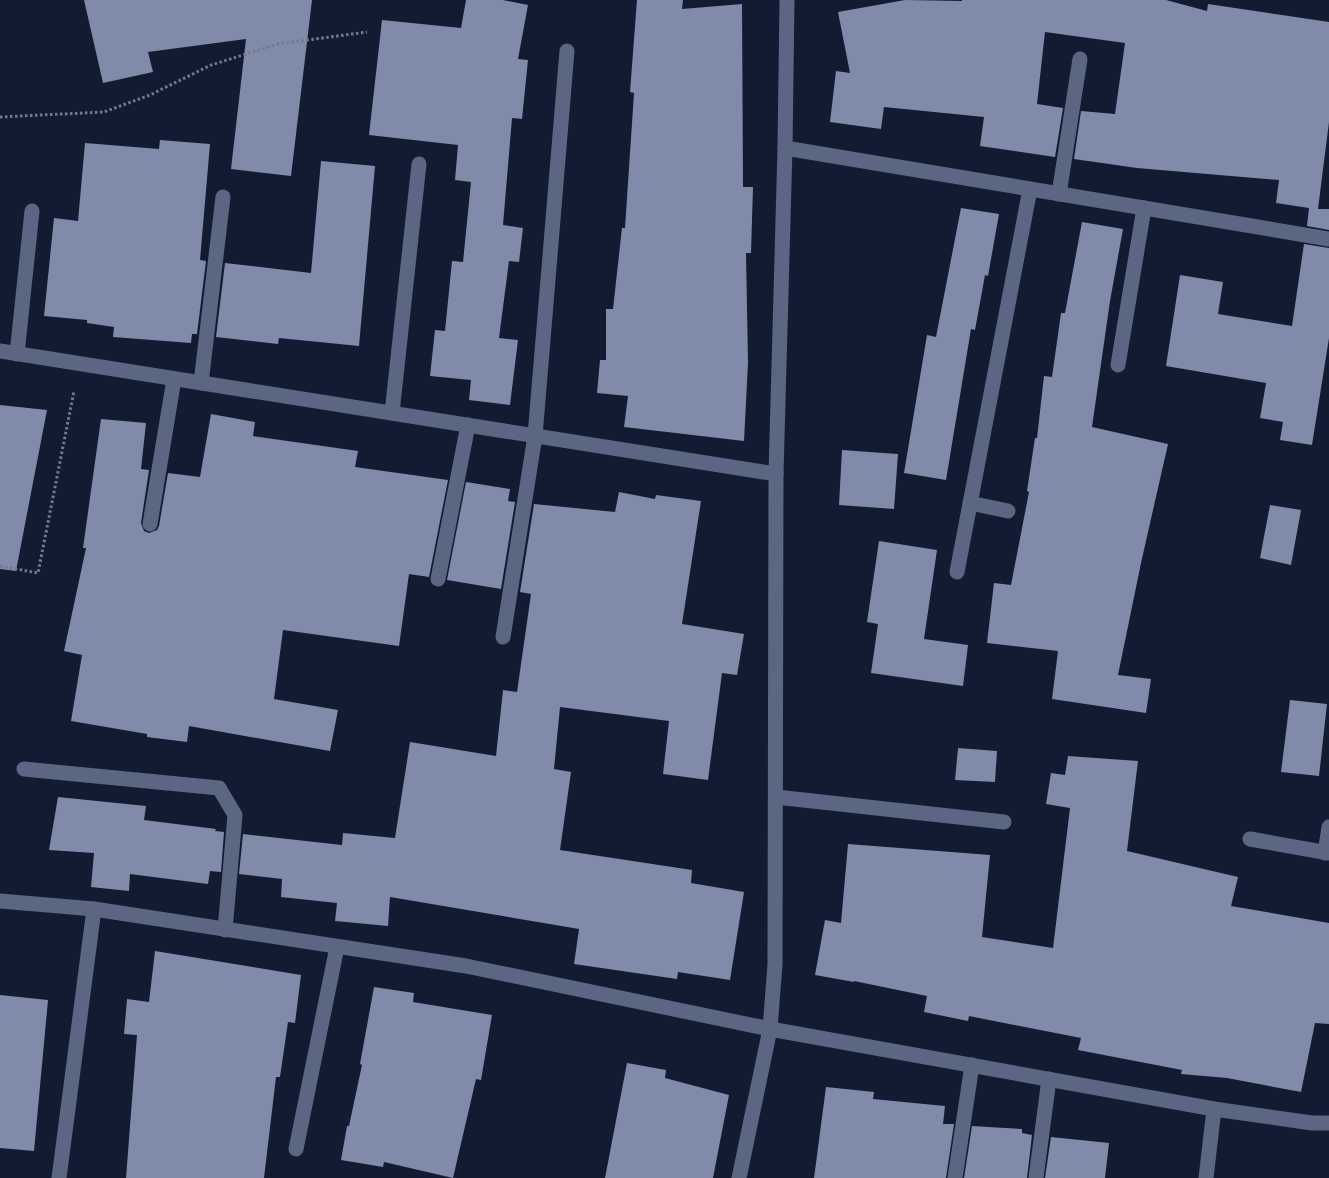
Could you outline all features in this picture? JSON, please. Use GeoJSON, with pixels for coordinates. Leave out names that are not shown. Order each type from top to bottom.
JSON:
{"type":"FeatureCollection","features":[{"type":"Feature","properties":{"kind":"street"},"geometry":{"type":"LineString","coordinates":[[739,1178],[770,1029],[775,964],[776,474],[786,148],[787,0]]}},
{"type":"Feature","properties":{"kind":"street"},"geometry":{"type":"LineString","coordinates":[[502,637],[535,436],[567,51]]}},
{"type":"Feature","properties":{"kind":"street"},"geometry":{"type":"LineString","coordinates":[[1059,194],[1080,59]]}},
{"type":"Feature","properties":{"kind":"street"},"geometry":{"type":"LineString","coordinates":[[786,148],[1329,239]]}},
{"type":"Feature","properties":{"kind":"street"},"geometry":{"type":"LineString","coordinates":[[392,413],[419,164]]}},
{"type":"Feature","properties":{"kind":"street"},"geometry":{"type":"LineString","coordinates":[[957,572],[1030,189]]}},
{"type":"Feature","properties":{"kind":"street"},"geometry":{"type":"LineString","coordinates":[[201,383],[223,197]]}},
{"type":"Feature","properties":{"kind":"street"},"geometry":{"type":"LineString","coordinates":[[1118,365],[1144,208]]}},
{"type":"Feature","properties":{"kind":"street"},"geometry":{"type":"LineString","coordinates":[[17,354],[32,212]]}},
{"type":"Feature","properties":{"kind":"street"},"geometry":{"type":"LineString","coordinates":[[0,351],[776,474]]}},
{"type":"Feature","properties":{"kind":"street"},"geometry":{"type":"LineString","coordinates":[[150,524],[174,379]]}},
{"type":"Feature","properties":{"kind":"street"},"geometry":{"type":"LineString","coordinates":[[438,579],[468,425]]}},
{"type":"Feature","properties":{"kind":"street"},"geometry":{"type":"LineString","coordinates":[[970,503],[1008,511]]}},
{"type":"Feature","properties":{"kind":"street"},"geometry":{"type":"LineString","coordinates":[[24,769],[219,788],[235,815],[225,930]]}},
{"type":"Feature","properties":{"kind":"street"},"geometry":{"type":"LineString","coordinates":[[776,797],[1004,822]]}},
{"type":"Feature","properties":{"kind":"street"},"geometry":{"type":"LineString","coordinates":[[1250,839],[1327,853],[1329,827]]}},
{"type":"Feature","properties":{"kind":"street"},"geometry":{"type":"LineString","coordinates":[[0,901],[94,909],[466,966],[770,1029],[972,1066],[1214,1109],[1329,1124]]}},
{"type":"Feature","properties":{"kind":"street"},"geometry":{"type":"LineString","coordinates":[[59,1178],[94,909]]}},
{"type":"Feature","properties":{"kind":"street"},"geometry":{"type":"LineString","coordinates":[[296,1148],[337,947]]}},
{"type":"Feature","properties":{"kind":"street"},"geometry":{"type":"LineString","coordinates":[[955,1178],[972,1066]]}},
{"type":"Feature","properties":{"kind":"street"},"geometry":{"type":"LineString","coordinates":[[1036,1178],[1049,1079]]}},
{"type":"Feature","properties":{"kind":"street"},"geometry":{"type":"LineString","coordinates":[[1206,1178],[1214,1109]]}},
{"type":"Feature","properties":{"kind":"path"},"geometry":{"type":"LineString","coordinates":[[0,117],[104,112],[150,95],[211,64],[278,44],[367,32]]}},
{"type":"Feature","properties":{"kind":"path"},"geometry":{"type":"LineString","coordinates":[[0,566],[38,573],[80,364]]}},
{"type":"Feature","properties":{"kind":"building"},"geometry":{"type":"Polygon","coordinates":[[[84,0],[312,0],[291,176],[231,169],[246,39],[148,52],[153,72],[103,83],[84,0]]]}},
{"type":"Feature","properties":{"kind":"building"},"geometry":{"type":"Polygon","coordinates":[[[466,0],[503,0],[528,5],[518,59],[528,60],[522,119],[512,118],[503,225],[523,228],[519,262],[509,261],[499,338],[518,340],[510,405],[469,400],[471,380],[430,376],[435,330],[445,331],[452,261],[463,262],[471,182],[455,180],[458,145],[369,135],[382,20],[461,28],[466,0]]]}},
{"type":"Feature","properties":{"kind":"building"},"geometry":{"type":"Polygon","coordinates":[[[637,0],[683,0],[682,9],[742,4],[743,187],[753,187],[751,253],[746,253],[748,363],[744,441],[624,427],[628,396],[597,393],[600,360],[606,360],[606,309],[613,309],[622,228],[625,228],[634,93],[630,92],[637,0]]]}},
{"type":"Feature","properties":{"kind":"building"},"geometry":{"type":"Polygon","coordinates":[[[905,0],[1166,0],[1207,11],[1208,4],[1329,22],[1329,122],[1318,209],[1329,209],[1329,230],[1307,226],[1309,208],[1276,203],[1279,180],[1137,168],[1074,159],[1081,111],[1115,114],[1125,43],[1045,32],[1037,104],[1063,108],[1055,157],[980,146],[984,117],[884,107],[881,129],[830,122],[836,71],[850,73],[838,12],[905,0]]]}},
{"type":"Feature","properties":{"kind":"building"},"geometry":{"type":"Polygon","coordinates":[[[160,140],[210,144],[200,260],[206,261],[197,334],[192,334],[191,343],[113,337],[114,327],[87,323],[87,320],[44,316],[54,218],[78,221],[85,143],[159,149],[160,140]]]}},
{"type":"Feature","properties":{"kind":"building"},"geometry":{"type":"Polygon","coordinates":[[[321,161],[375,166],[359,346],[279,338],[278,344],[216,337],[225,263],[311,273],[321,161]]]}},
{"type":"Feature","properties":{"kind":"building"},"geometry":{"type":"Polygon","coordinates":[[[961,208],[999,214],[988,276],[985,275],[975,330],[971,329],[946,480],[904,473],[927,335],[936,337],[961,208]]]}},
{"type":"Feature","properties":{"kind":"building"},"geometry":{"type":"Polygon","coordinates":[[[1082,222],[1123,229],[1110,301],[1092,427],[1168,444],[1118,675],[1151,679],[1146,713],[1052,699],[1058,651],[987,643],[994,583],[1011,585],[1029,492],[1027,491],[1035,438],[1037,438],[1044,376],[1052,377],[1061,313],[1065,313],[1082,222]]]}},
{"type":"Feature","properties":{"kind":"building"},"geometry":{"type":"Polygon","coordinates":[[[1304,244],[1329,248],[1329,338],[1312,445],[1280,440],[1283,422],[1260,418],[1266,383],[1166,366],[1180,275],[1223,282],[1218,314],[1292,326],[1304,244]]]}},
{"type":"Feature","properties":{"kind":"building"},"geometry":{"type":"Polygon","coordinates":[[[0,405],[47,410],[16,571],[0,569],[0,405]]]}},
{"type":"Feature","properties":{"kind":"building"},"geometry":{"type":"Polygon","coordinates":[[[211,414],[255,422],[253,436],[358,451],[355,467],[448,480],[429,577],[409,574],[399,646],[283,630],[274,699],[338,710],[330,751],[189,726],[187,742],[147,737],[147,734],[71,721],[82,655],[64,651],[86,548],[83,548],[101,419],[146,423],[141,469],[149,470],[141,523],[144,531],[149,533],[157,530],[159,526],[168,473],[200,477],[211,414]]]}},
{"type":"Feature","properties":{"kind":"building"},"geometry":{"type":"Polygon","coordinates":[[[842,450],[898,454],[894,509],[839,505],[842,450]]]}},
{"type":"Feature","properties":{"kind":"building"},"geometry":{"type":"Polygon","coordinates":[[[466,482],[510,489],[508,501],[515,502],[501,589],[447,580],[466,482]]]}},
{"type":"Feature","properties":{"kind":"building"},"geometry":{"type":"Polygon","coordinates":[[[619,492],[655,499],[656,495],[701,501],[682,624],[744,634],[737,675],[722,673],[708,780],[663,774],[669,721],[560,707],[554,769],[571,772],[560,850],[692,870],[691,883],[744,892],[730,980],[678,972],[677,979],[574,964],[579,929],[390,897],[388,926],[335,921],[337,903],[281,897],[282,879],[239,874],[243,834],[342,845],[343,833],[395,838],[410,742],[496,756],[503,690],[517,692],[531,594],[520,592],[534,504],[615,512],[619,492]]]}},
{"type":"Feature","properties":{"kind":"building"},"geometry":{"type":"Polygon","coordinates":[[[1270,505],[1301,510],[1291,565],[1260,558],[1270,505]]]}},
{"type":"Feature","properties":{"kind":"building"},"geometry":{"type":"Polygon","coordinates":[[[879,541],[937,550],[924,639],[968,645],[963,686],[871,673],[878,624],[867,622],[879,541]]]}},
{"type":"Feature","properties":{"kind":"building"},"geometry":{"type":"Polygon","coordinates":[[[1290,700],[1327,704],[1319,776],[1281,772],[1290,700]]]}},
{"type":"Feature","properties":{"kind":"building"},"geometry":{"type":"Polygon","coordinates":[[[958,748],[997,751],[995,782],[955,780],[958,748]]]}},
{"type":"Feature","properties":{"kind":"building"},"geometry":{"type":"Polygon","coordinates":[[[1068,756],[1138,761],[1127,851],[1238,877],[1231,906],[1329,923],[1329,1024],[1315,1023],[1301,1092],[1227,1078],[1181,1074],[1182,1070],[1078,1050],[1081,1038],[969,1016],[968,1021],[924,1012],[927,996],[815,975],[825,920],[841,923],[848,844],[990,855],[982,937],[1053,948],[1070,808],[1046,804],[1051,773],[1065,775],[1068,756]]]}},
{"type":"Feature","properties":{"kind":"building"},"geometry":{"type":"Polygon","coordinates":[[[58,797],[146,806],[144,820],[216,829],[215,831],[224,832],[221,872],[210,871],[208,884],[130,874],[129,891],[91,887],[94,853],[49,850],[58,797]]]}},
{"type":"Feature","properties":{"kind":"building"},"geometry":{"type":"Polygon","coordinates":[[[155,951],[301,975],[295,1023],[288,1022],[280,1077],[276,1077],[264,1178],[126,1178],[137,1035],[124,1034],[127,999],[149,1002],[155,951]]]}},
{"type":"Feature","properties":{"kind":"building"},"geometry":{"type":"Polygon","coordinates":[[[374,987],[414,993],[413,1002],[492,1015],[481,1080],[476,1079],[453,1178],[384,1162],[383,1167],[341,1160],[362,1065],[360,1064],[374,987]]]}},
{"type":"Feature","properties":{"kind":"building"},"geometry":{"type":"Polygon","coordinates":[[[0,995],[48,1000],[34,1151],[0,1148],[0,995]]]}},
{"type":"Feature","properties":{"kind":"building"},"geometry":{"type":"Polygon","coordinates":[[[627,1063],[666,1070],[665,1078],[729,1095],[713,1178],[605,1178],[627,1063]]]}},
{"type":"Feature","properties":{"kind":"building"},"geometry":{"type":"Polygon","coordinates":[[[826,1087],[874,1092],[873,1099],[945,1106],[943,1124],[954,1124],[946,1178],[814,1178],[826,1087]]]}},
{"type":"Feature","properties":{"kind":"building"},"geometry":{"type":"Polygon","coordinates":[[[972,1126],[1022,1129],[1022,1133],[1032,1135],[1027,1178],[964,1178],[972,1126]]]}},
{"type":"Feature","properties":{"kind":"building"},"geometry":{"type":"Polygon","coordinates":[[[1051,1137],[1109,1143],[1105,1178],[1045,1178],[1051,1137]]]}}]}
